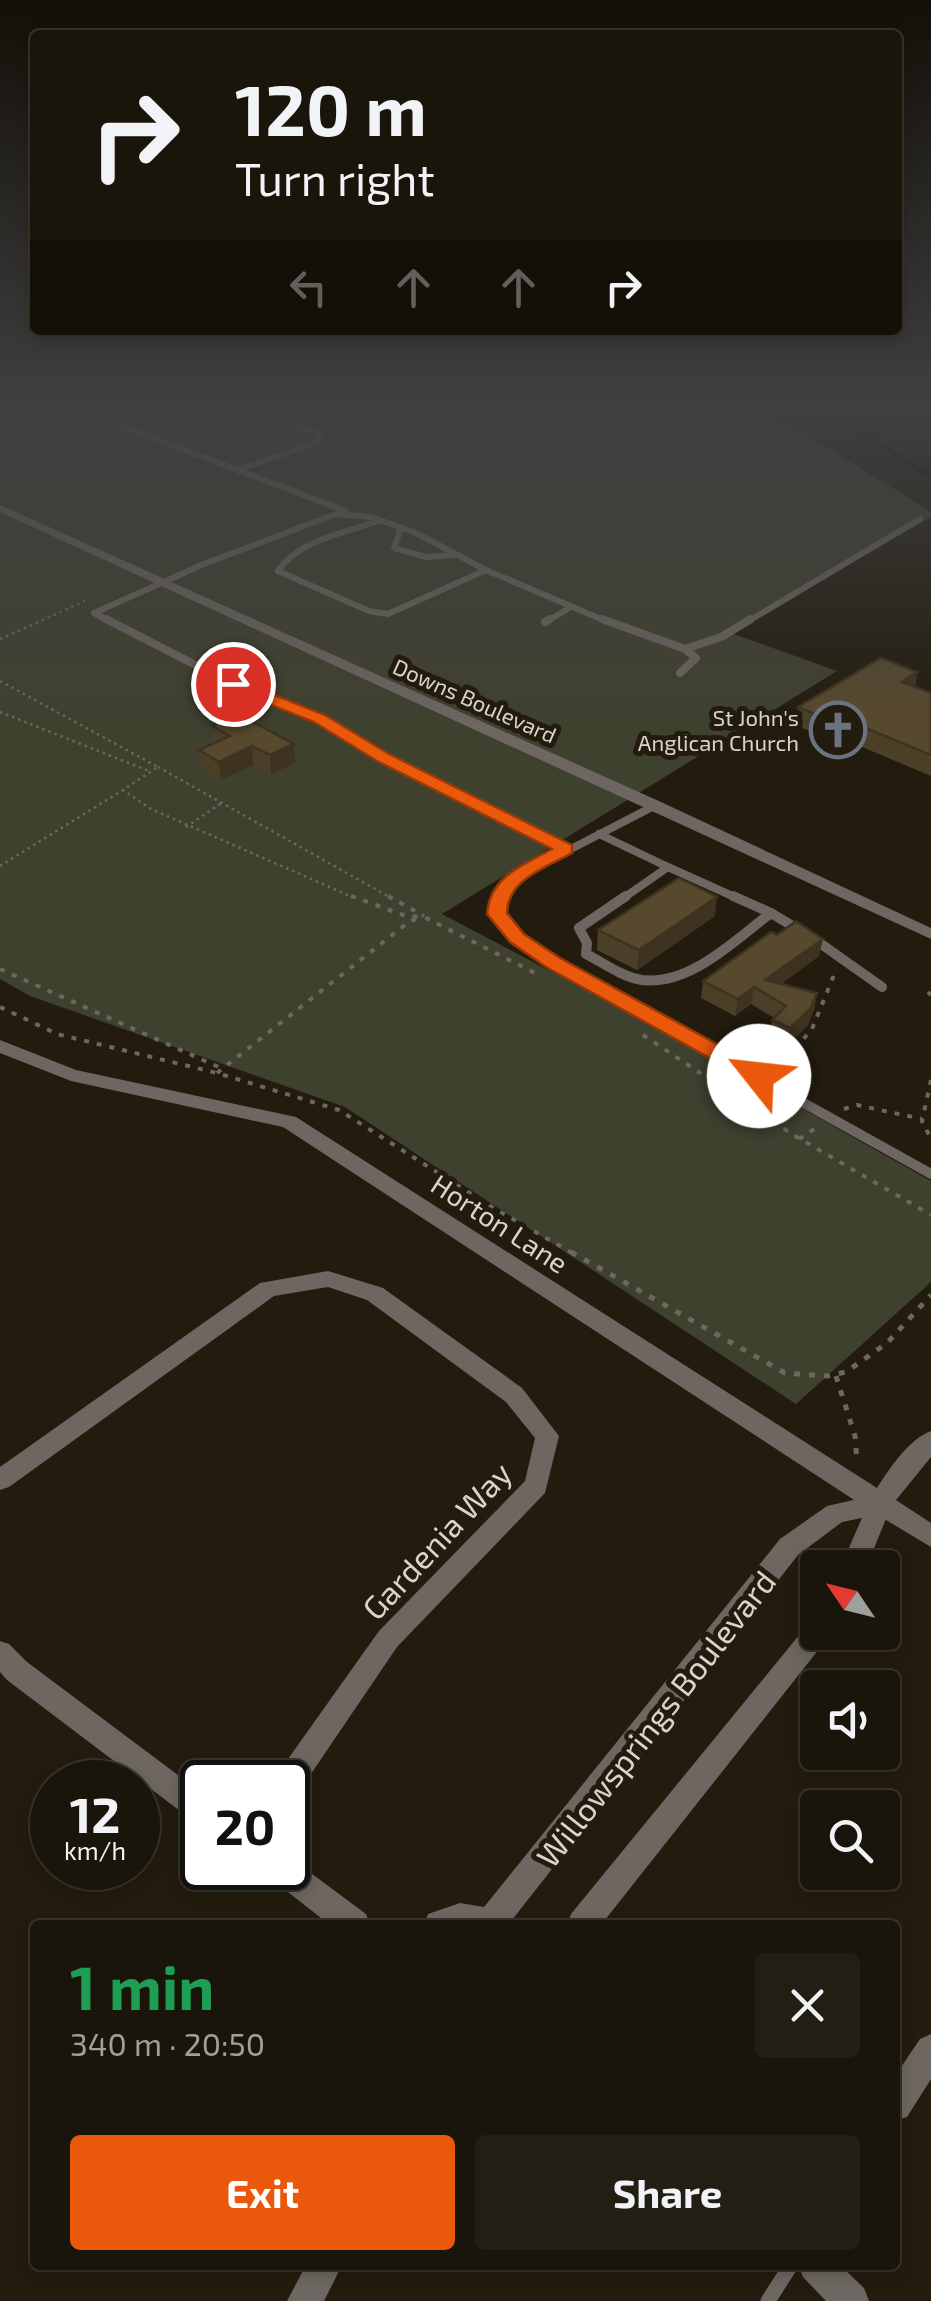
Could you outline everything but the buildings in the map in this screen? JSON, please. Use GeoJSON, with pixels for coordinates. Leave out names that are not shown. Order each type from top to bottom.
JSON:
{"type":"FeatureCollection","features":[{"type":"Feature","properties":{"kind":"street","name":"Downs Boulevard"},"geometry":{"type":"LineString","coordinates":[[9,512],[931,934]]}},
{"type":"Feature","properties":{"kind":"street","name":"Horton Lane"},"geometry":{"type":"LineString","coordinates":[[0,1046],[71,1075],[289,1122],[931,1536]]}},
{"type":"Feature","properties":{"kind":"street","name":"Gardenia Way"},"geometry":{"type":"LineString","coordinates":[[0,1480],[268,1289],[283,1286],[328,1279],[375,1294],[514,1395],[547,1436],[536,1486],[388,1638],[303,1760]]}},
{"type":"Feature","properties":{"kind":"street"},"geometry":{"type":"LineString","coordinates":[[861,1550],[880,1504],[896,1478],[931,1441]]}},
{"type":"Feature","properties":{"kind":"street","name":"Willowsprings Boulevard"},"geometry":{"type":"LineString","coordinates":[[498,1920],[789,1547],[836,1513],[880,1504]]}},
{"type":"Feature","properties":{"kind":"street"},"geometry":{"type":"LineString","coordinates":[[586,1920],[803,1650]]}},
{"type":"Feature","properties":{"kind":"street"},"geometry":{"type":"LineString","coordinates":[[0,1653],[17,1671],[180,1793]]}},
{"type":"Feature","properties":{"kind":"street"},"geometry":{"type":"LineString","coordinates":[[309,1890],[348,1920]]}},
{"type":"Feature","properties":{"kind":"street"},"geometry":{"type":"LineString","coordinates":[[900,2097],[931,2050]]}},
{"type":"Feature","properties":{"kind":"street"},"geometry":{"type":"LineString","coordinates":[[305,2301],[323,2270]]}},
{"type":"Feature","properties":{"kind":"street"},"geometry":{"type":"LineString","coordinates":[[820,2270],[850,2301]]}},
{"type":"Feature","properties":{"kind":"lane"},"geometry":{"type":"LineString","coordinates":[[566,849],[383,757],[320,718],[252,694],[94,613],[333,514],[350,513],[401,528],[486,570],[630,632],[685,648],[696,658],[680,673]]}},
{"type":"Feature","properties":{"kind":"lane"},"geometry":{"type":"LineString","coordinates":[[685,648],[721,637],[920,519]]}},
{"type":"Feature","properties":{"kind":"lane"},"geometry":{"type":"LineString","coordinates":[[379,521],[300,550],[286,559],[278,572],[369,611],[388,614],[486,570]]}},
{"type":"Feature","properties":{"kind":"lane"},"geometry":{"type":"LineString","coordinates":[[401,528],[394,548],[404,554],[431,558],[462,555]]}},
{"type":"Feature","properties":{"kind":"lane"},"geometry":{"type":"LineString","coordinates":[[545,622],[570,607]]}},
{"type":"Feature","properties":{"kind":"lane"},"geometry":{"type":"LineString","coordinates":[[656,805],[508,881],[498,900],[497,914],[517,938],[553,962],[931,1174]]}},
{"type":"Feature","properties":{"kind":"lane"},"geometry":{"type":"LineString","coordinates":[[598,834],[771,913],[882,988]]}},
{"type":"Feature","properties":{"kind":"lane"},"geometry":{"type":"LineString","coordinates":[[668,868],[579,928],[586,954],[648,982],[679,977],[771,913]]}},
{"type":"Feature","properties":{"kind":"lane"},"geometry":{"type":"LineString","coordinates":[[768,2301],[788,2270]]}},
{"type":"Feature","properties":{"kind":"path"},"geometry":{"type":"LineString","coordinates":[[0,639],[89,600]]}},
{"type":"Feature","properties":{"kind":"path"},"geometry":{"type":"LineString","coordinates":[[0,681],[424,917],[539,975]]}},
{"type":"Feature","properties":{"kind":"path"},"geometry":{"type":"LineString","coordinates":[[0,712],[151,772]]}},
{"type":"Feature","properties":{"kind":"path"},"geometry":{"type":"LineString","coordinates":[[0,866],[158,768]]}},
{"type":"Feature","properties":{"kind":"path"},"geometry":{"type":"LineString","coordinates":[[124,790],[186,827],[380,908],[424,917]]}},
{"type":"Feature","properties":{"kind":"path"},"geometry":{"type":"LineString","coordinates":[[186,827],[222,802]]}},
{"type":"Feature","properties":{"kind":"path"},"geometry":{"type":"LineString","coordinates":[[0,1007],[57,1034],[110,1050],[220,1071],[410,921],[424,917]]}},
{"type":"Feature","properties":{"kind":"path"},"geometry":{"type":"LineString","coordinates":[[0,968],[220,1071],[339,1110],[495,1209],[785,1373],[836,1376],[870,1357],[915,1316],[931,1295]]}},
{"type":"Feature","properties":{"kind":"path"},"geometry":{"type":"LineString","coordinates":[[769,1076],[812,1029],[834,976],[846,968]]}},
{"type":"Feature","properties":{"kind":"path"},"geometry":{"type":"LineString","coordinates":[[630,1027],[739,1100],[931,1215]]}},
{"type":"Feature","properties":{"kind":"path"},"geometry":{"type":"LineString","coordinates":[[931,1080],[922,1121],[931,1139]]}},
{"type":"Feature","properties":{"kind":"path"},"geometry":{"type":"LineString","coordinates":[[739,1100],[749,1092]]}},
{"type":"Feature","properties":{"kind":"path"},"geometry":{"type":"LineString","coordinates":[[836,1376],[858,1462]]}},
{"type":"Feature","properties":{"kind":"green space"},"geometry":{"type":"Polygon","coordinates":[[[0,512],[931,512],[931,517],[731,633],[837,671],[442,914],[668,1033],[931,1181],[931,1282],[796,1404],[345,1107],[30,996],[0,979],[0,512]]]}},
{"type":"Feature","properties":{"kind":"place","name":"St John's Anglican Church"},"geometry":{"type":"Point","coordinates":[838,730]}},
{"type":"Feature","properties":{"kind":"route"},"geometry":{"type":"LineString","coordinates":[[233,684],[320,718],[383,757],[566,849],[508,881],[498,900],[497,914],[517,938],[553,962],[759,1076]]}}]}
